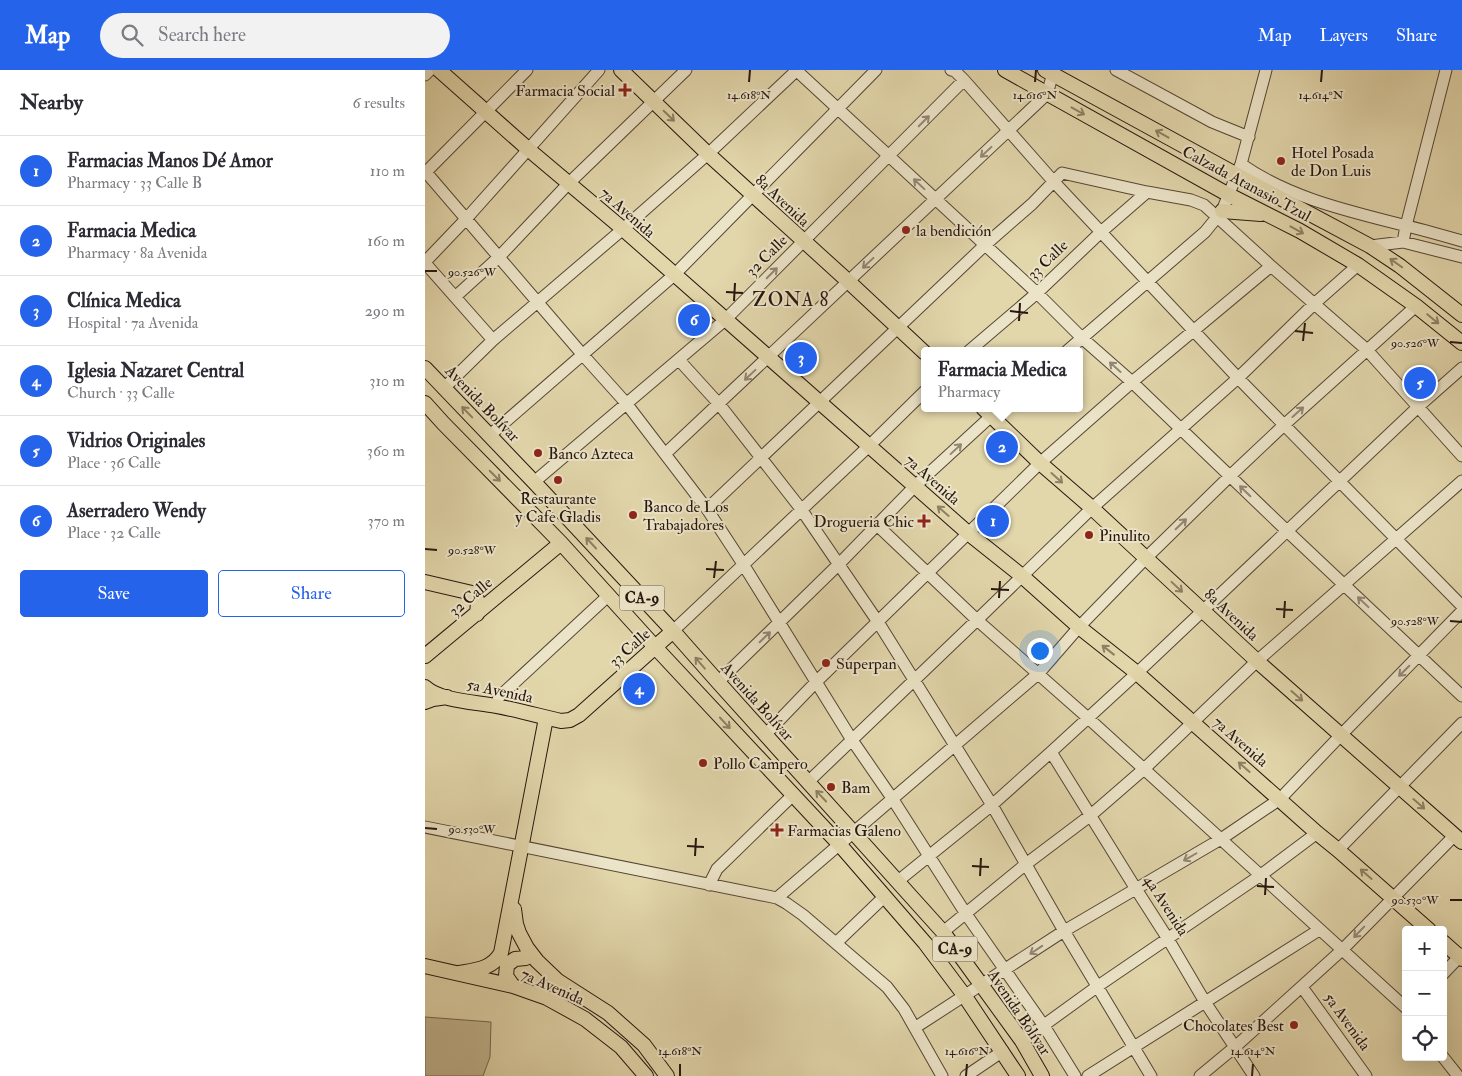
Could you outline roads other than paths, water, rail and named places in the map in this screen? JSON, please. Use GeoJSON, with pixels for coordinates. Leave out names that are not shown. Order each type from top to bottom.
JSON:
{"type":"FeatureCollection","features":[{"type":"Feature","properties":{"kind":"main road","name":"7a Avenida"},"geometry":{"type":"LineString","coordinates":[[439,70],[527,150],[623,230],[968,533],[1022,576],[1079,627],[1137,673],[1424,926]]}},
{"type":"Feature","properties":{"kind":"main road","name":"8a Avenida"},"geometry":{"type":"LineString","coordinates":[[621,70],[707,154],[921,349]]}},
{"type":"Feature","properties":{"kind":"main road","name":"Calzada Atanasio Tzul"},"geometry":{"type":"LineString","coordinates":[[1005,70],[1357,265],[1417,306],[1462,343]]}},
{"type":"Feature","properties":{"kind":"main road","name":"Calzada Atanasio Tzul"},"geometry":{"type":"LineString","coordinates":[[1050,71],[1239,170],[1370,246],[1400,266],[1462,315]]}},
{"type":"Feature","properties":{"kind":"main road"},"geometry":{"type":"LineString","coordinates":[[1220,215],[1268,214]]}},
{"type":"Feature","properties":{"kind":"main road","name":"Avenida Bolívar"},"geometry":{"type":"LineString","coordinates":[[425,368],[443,389],[535,482],[673,631],[943,932],[1022,1041],[1042,1076]]}},
{"type":"Feature","properties":{"kind":"main road","name":"CA-9"},"geometry":{"type":"LineString","coordinates":[[425,403],[561,543],[655,648],[840,845],[925,943],[964,995],[1018,1076]]}},
{"type":"Feature","properties":{"kind":"main road","name":"8a Avenida"},"geometry":{"type":"LineString","coordinates":[[993,412],[1040,462],[1257,661],[1458,838]]}},
{"type":"Feature","properties":{"kind":"main road","name":"32 Calle"},"geometry":{"type":"LineString","coordinates":[[425,656],[561,543]]}},
{"type":"Feature","properties":{"kind":"main road"},"geometry":{"type":"LineString","coordinates":[[425,582],[472,593],[478,601],[477,614]]}},
{"type":"Feature","properties":{"kind":"main road","name":"33 Calle"},"geometry":{"type":"LineString","coordinates":[[546,718],[561,721],[570,720],[579,715],[673,631]]}},
{"type":"Feature","properties":{"kind":"main road","name":"5a Avenida"},"geometry":{"type":"LineString","coordinates":[[425,687],[435,694],[546,718]]}},
{"type":"Feature","properties":{"kind":"main road","name":"5a Avenida"},"geometry":{"type":"LineString","coordinates":[[425,702],[447,697]]}},
{"type":"Feature","properties":{"kind":"main road"},"geometry":{"type":"LineString","coordinates":[[459,974],[482,969],[492,964],[502,950],[546,718]]}},
{"type":"Feature","properties":{"kind":"main road","name":"7a Avenida"},"geometry":{"type":"LineString","coordinates":[[512,898],[516,924],[533,956],[558,981],[608,1013],[644,1044],[667,1076]]}},
{"type":"Feature","properties":{"kind":"main road"},"geometry":{"type":"LineString","coordinates":[[516,924],[519,943],[526,958],[540,970],[558,981]]}},
{"type":"Feature","properties":{"kind":"main road"},"geometry":{"type":"LineString","coordinates":[[1447,945],[1461,957]]}},
{"type":"Feature","properties":{"kind":"main road"},"geometry":{"type":"LineString","coordinates":[[513,986],[506,976],[507,965],[515,959],[526,958]]}},
{"type":"Feature","properties":{"kind":"main road","name":"7a Avenida"},"geometry":{"type":"LineString","coordinates":[[425,966],[513,986],[547,998],[585,1019],[621,1046],[646,1076]]}},
{"type":"Feature","properties":{"kind":"street"},"geometry":{"type":"LineString","coordinates":[[425,75],[430,70]]}},
{"type":"Feature","properties":{"kind":"street"},"geometry":{"type":"LineString","coordinates":[[527,70],[425,172],[626,404],[707,509],[852,740],[893,798],[966,914],[1075,1076]]}},
{"type":"Feature","properties":{"kind":"street"},"geometry":{"type":"LineString","coordinates":[[493,340],[425,263],[599,70]]}},
{"type":"Feature","properties":{"kind":"street"},"geometry":{"type":"LineString","coordinates":[[455,297],[499,257],[568,184],[686,70]]}},
{"type":"Feature","properties":{"kind":"street"},"geometry":{"type":"LineString","coordinates":[[443,389],[493,340],[623,230],[797,70],[1037,293],[1082,338],[1181,428],[1462,696]]}},
{"type":"Feature","properties":{"kind":"street"},"geometry":{"type":"LineString","coordinates":[[489,436],[674,275],[876,70]]}},
{"type":"Feature","properties":{"kind":"street"},"geometry":{"type":"LineString","coordinates":[[951,70],[955,71],[964,80],[1054,182],[1238,378],[1462,606]]}},
{"type":"Feature","properties":{"kind":"street"},"geometry":{"type":"LineString","coordinates":[[1116,70],[1212,122],[1249,137]]}},
{"type":"Feature","properties":{"kind":"street"},"geometry":{"type":"LineString","coordinates":[[1072,347],[1205,232],[1220,215],[1239,170],[1266,70]]}},
{"type":"Feature","properties":{"kind":"street"},"geometry":{"type":"LineString","coordinates":[[1403,242],[1446,70]]}},
{"type":"Feature","properties":{"kind":"street"},"geometry":{"type":"LineString","coordinates":[[665,454],[1047,94],[1050,71]]}},
{"type":"Feature","properties":{"kind":"street","name":"32 Calle"},"geometry":{"type":"LineString","coordinates":[[535,482],[725,320],[964,80]]}},
{"type":"Feature","properties":{"kind":"street"},"geometry":{"type":"LineString","coordinates":[[1239,170],[1258,176],[1289,192],[1359,214],[1462,241]]}},
{"type":"Feature","properties":{"kind":"street"},"geometry":{"type":"LineString","coordinates":[[707,509],[985,245],[1032,204],[1062,173],[1191,200],[1204,205],[1220,215],[1271,266],[1367,350],[1462,456]]}},
{"type":"Feature","properties":{"kind":"street","name":"33 Calle"},"geometry":{"type":"LineString","coordinates":[[974,347],[1037,293],[1101,232],[1147,192]]}},
{"type":"Feature","properties":{"kind":"street"},"geometry":{"type":"LineString","coordinates":[[1370,246],[1403,242],[1462,257]]}},
{"type":"Feature","properties":{"kind":"street"},"geometry":{"type":"LineString","coordinates":[[808,782],[1092,508],[1238,378],[1357,265]]}},
{"type":"Feature","properties":{"kind":"street"},"geometry":{"type":"LineString","coordinates":[[765,735],[1040,462],[1193,330],[1271,266]]}},
{"type":"Feature","properties":{"kind":"street"},"geometry":{"type":"LineString","coordinates":[[777,898],[1039,673],[1079,627],[1230,476],[1417,306]]}},
{"type":"Feature","properties":{"kind":"street"},"geometry":{"type":"LineString","coordinates":[[679,360],[719,404],[801,510],[878,622],[993,805],[1151,1076]]}},
{"type":"Feature","properties":{"kind":"street"},"geometry":{"type":"LineString","coordinates":[[898,881],[993,805],[1137,673],[1339,481],[1462,368]]}},
{"type":"Feature","properties":{"kind":"street","name":"33 Calle"},"geometry":{"type":"LineString","coordinates":[[673,631],[921,395]]}},
{"type":"Feature","properties":{"kind":"street"},"geometry":{"type":"LineString","coordinates":[[717,682],[780,623],[991,412]]}},
{"type":"Feature","properties":{"kind":"street"},"geometry":{"type":"LineString","coordinates":[[943,932],[1026,864],[1091,815],[1144,769],[1257,661],[1462,481]]}},
{"type":"Feature","properties":{"kind":"street"},"geometry":{"type":"LineString","coordinates":[[877,525],[977,620],[1039,673],[1402,1004]]}},
{"type":"Feature","properties":{"kind":"street"},"geometry":{"type":"LineString","coordinates":[[496,706],[499,697],[609,595]]}},
{"type":"Feature","properties":{"kind":"street"},"geometry":{"type":"LineString","coordinates":[[916,1027],[1065,931],[1221,839],[1280,799],[1462,611]]}},
{"type":"Feature","properties":{"kind":"street"},"geometry":{"type":"LineString","coordinates":[[1338,850],[1462,723]]}},
{"type":"Feature","properties":{"kind":"street","name":"4a Avenida"},"geometry":{"type":"LineString","coordinates":[[1051,752],[1168,939],[1205,1002],[1254,1076]]}},
{"type":"Feature","properties":{"kind":"street"},"geometry":{"type":"LineString","coordinates":[[709,885],[717,869],[793,795]]}},
{"type":"Feature","properties":{"kind":"street"},"geometry":{"type":"LineString","coordinates":[[425,827],[777,898],[799,912],[887,987],[916,1027],[942,1076]]}},
{"type":"Feature","properties":{"kind":"street"},"geometry":{"type":"LineString","coordinates":[[1022,1041],[1098,986],[1261,875],[1317,833]]}},
{"type":"Feature","properties":{"kind":"street"},"geometry":{"type":"LineString","coordinates":[[1200,1076],[1235,1048],[1302,987],[1342,950],[1392,898],[1458,838]]}},
{"type":"Feature","properties":{"kind":"street"},"geometry":{"type":"LineString","coordinates":[[836,943],[884,897]]}},
{"type":"Feature","properties":{"kind":"street"},"geometry":{"type":"LineString","coordinates":[[1089,1076],[1319,930]]}},
{"type":"Feature","properties":{"kind":"street"},"geometry":{"type":"LineString","coordinates":[[1446,971],[1461,957]]}},
{"type":"Feature","properties":{"kind":"street","name":"5a Avenida"},"geometry":{"type":"LineString","coordinates":[[1302,987],[1366,1076]]}},
{"type":"Feature","properties":{"kind":"street"},"geometry":{"type":"LineString","coordinates":[[966,1076],[1003,1052]]}},
{"type":"Feature","properties":{"kind":"street"},"geometry":{"type":"LineString","coordinates":[[1447,1061],[1460,1075]]}},
{"type":"Feature","properties":{"kind":"place","name":"Farmacia Social"},"geometry":{"type":"Point","coordinates":[625,90]}},
{"type":"Feature","properties":{"kind":"place","name":"Hotel Posada de Don Luis"},"geometry":{"type":"Point","coordinates":[1281,161]}},
{"type":"Feature","properties":{"kind":"place","name":"la bendición"},"geometry":{"type":"Point","coordinates":[906,230]}},
{"type":"Feature","properties":{"kind":"place","name":"Aserradero Wendy"},"geometry":{"type":"Point","coordinates":[694,320]}},
{"type":"Feature","properties":{"kind":"place","name":"Clínica Medica"},"geometry":{"type":"Point","coordinates":[801,358]}},
{"type":"Feature","properties":{"kind":"place","name":"Vidrios Originales"},"geometry":{"type":"Point","coordinates":[1420,383]}},
{"type":"Feature","properties":{"kind":"place","name":"Farmacia Medica"},"geometry":{"type":"Point","coordinates":[1002,447]}},
{"type":"Feature","properties":{"kind":"place","name":"Banco Azteca"},"geometry":{"type":"Point","coordinates":[538,453]}},
{"type":"Feature","properties":{"kind":"place","name":"Restaurante y Cafe Gladis"},"geometry":{"type":"Point","coordinates":[558,480]}},
{"type":"Feature","properties":{"kind":"place","name":"Banco de Los Trabajadores"},"geometry":{"type":"Point","coordinates":[633,515]}},
{"type":"Feature","properties":{"kind":"place","name":"Drogueria Chic"},"geometry":{"type":"Point","coordinates":[924,521]}},
{"type":"Feature","properties":{"kind":"place","name":"Farmacias Manos Dé Amor"},"geometry":{"type":"Point","coordinates":[993,521]}},
{"type":"Feature","properties":{"kind":"place","name":"Pinulito"},"geometry":{"type":"Point","coordinates":[1089,535]}},
{"type":"Feature","properties":{"kind":"place","name":"Superpan"},"geometry":{"type":"Point","coordinates":[826,663]}},
{"type":"Feature","properties":{"kind":"place","name":"Iglesia Nazaret Central"},"geometry":{"type":"Point","coordinates":[639,689]}},
{"type":"Feature","properties":{"kind":"place","name":"Pollo Campero"},"geometry":{"type":"Point","coordinates":[703,763]}},
{"type":"Feature","properties":{"kind":"place","name":"Bam"},"geometry":{"type":"Point","coordinates":[831,787]}},
{"type":"Feature","properties":{"kind":"place","name":"Farmacias Galeno"},"geometry":{"type":"Point","coordinates":[777,830]}},
{"type":"Feature","properties":{"kind":"place","name":"Chocolates Best"},"geometry":{"type":"Point","coordinates":[1294,1025]}},
{"type":"Feature","properties":{"kind":"district","name":"ZONA 8"},"geometry":{"type":"Point","coordinates":[791,299]}}]}
